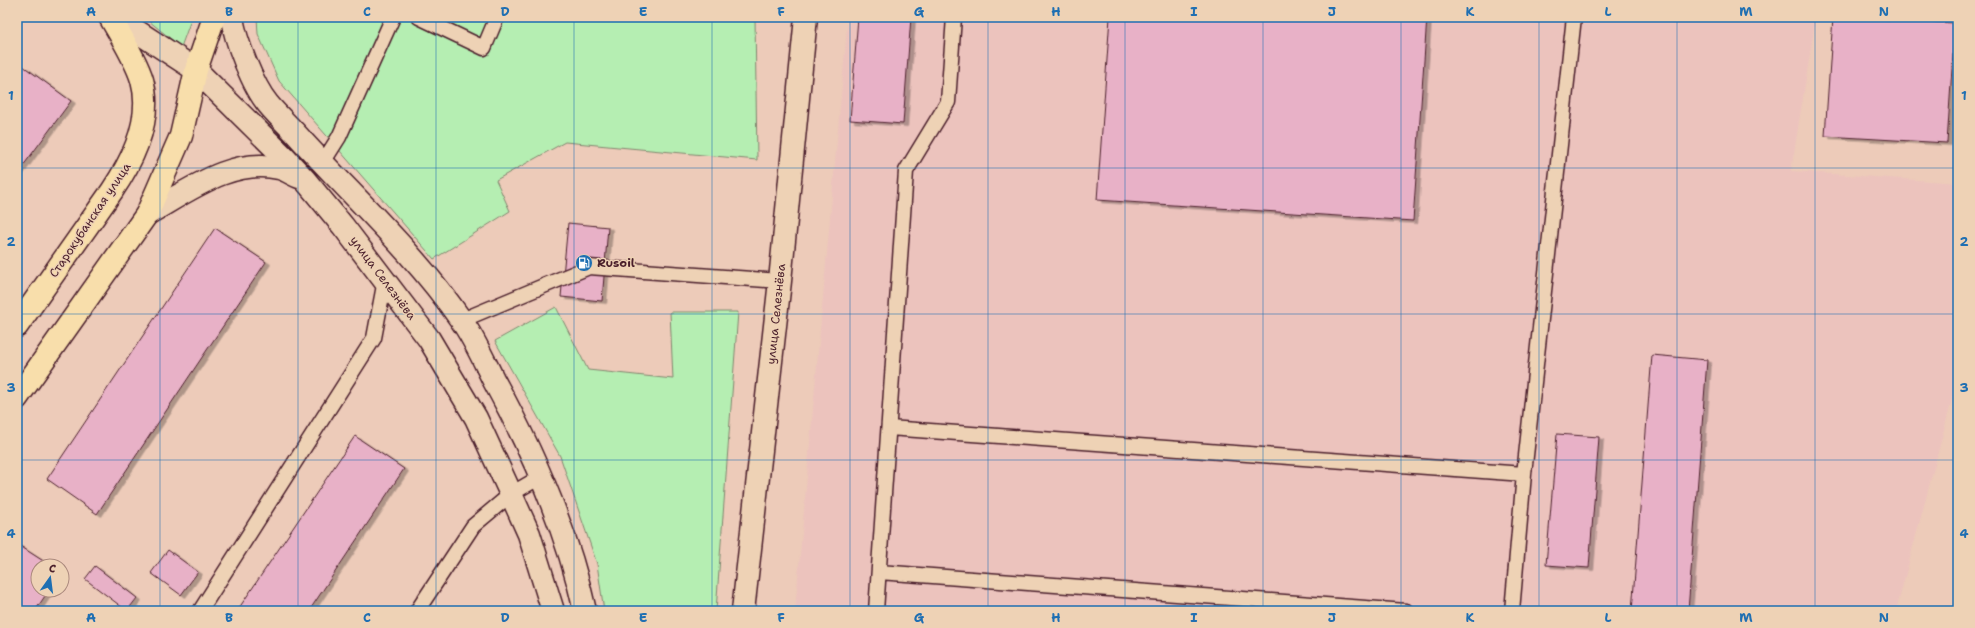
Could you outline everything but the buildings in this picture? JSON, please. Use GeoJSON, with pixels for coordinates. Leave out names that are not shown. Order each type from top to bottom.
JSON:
{"type":"FeatureCollection","features":[{"type":"Feature","properties":{"kind":"main road","name":"Старокубанская улица"},"geometry":{"type":"LineString","coordinates":[[17,326],[112,192],[134,152],[146,110],[142,80],[110,17]]}},
{"type":"Feature","properties":{"kind":"main road","name":"улица Селезнёва"},"geometry":{"type":"LineString","coordinates":[[115,17],[196,70],[305,180],[429,339],[476,418],[511,494],[529,534],[553,611]]}},
{"type":"Feature","properties":{"kind":"main road"},"geometry":{"type":"LineString","coordinates":[[17,398],[147,214],[181,136],[196,70],[214,17]]}},
{"type":"Feature","properties":{"kind":"main road"},"geometry":{"type":"LineString","coordinates":[[232,17],[234,30],[247,64],[267,104],[322,164],[411,256],[462,320],[542,476],[560,526],[579,586],[585,611]]}},
{"type":"Feature","properties":{"kind":"main road","name":"улица Селезнёва"},"geometry":{"type":"LineString","coordinates":[[743,611],[780,281],[806,17]]}},
{"type":"Feature","properties":{"kind":"main road"},"geometry":{"type":"LineString","coordinates":[[147,214],[228,170],[257,166],[272,166],[281,168],[305,180]]}},
{"type":"Feature","properties":{"kind":"lane"},"geometry":{"type":"LineString","coordinates":[[322,164],[339,137],[394,17]]}},
{"type":"Feature","properties":{"kind":"lane"},"geometry":{"type":"LineString","coordinates":[[419,17],[484,48],[497,17]]}},
{"type":"Feature","properties":{"kind":"lane"},"geometry":{"type":"LineString","coordinates":[[876,611],[906,171],[948,102],[954,17]]}},
{"type":"Feature","properties":{"kind":"lane"},"geometry":{"type":"LineString","coordinates":[[1512,611],[1524,474],[1574,17]]}},
{"type":"Feature","properties":{"kind":"lane"},"geometry":{"type":"LineString","coordinates":[[462,320],[589,267],[780,281]]}},
{"type":"Feature","properties":{"kind":"lane"},"geometry":{"type":"LineString","coordinates":[[200,611],[374,338],[384,280]]}},
{"type":"Feature","properties":{"kind":"lane"},"geometry":{"type":"LineString","coordinates":[[889,428],[1524,474]]}},
{"type":"Feature","properties":{"kind":"lane"},"geometry":{"type":"LineString","coordinates":[[417,611],[473,526],[511,494],[542,476]]}},
{"type":"Feature","properties":{"kind":"lane"},"geometry":{"type":"LineString","coordinates":[[879,572],[1406,611]]}},
{"type":"Feature","properties":{"kind":"shaded area"},"geometry":{"type":"Polygon","coordinates":[[[848,17],[1816,17],[1791,171],[1958,183],[1958,377],[1896,611],[795,611],[848,17]]]}},
{"type":"Feature","properties":{"kind":"green space"},"geometry":{"type":"Polygon","coordinates":[[[144,17],[192,17],[181,47],[144,17]]]}},
{"type":"Feature","properties":{"kind":"green space"},"geometry":{"type":"Polygon","coordinates":[[[257,17],[755,17],[757,160],[565,142],[496,180],[510,211],[434,259],[279,81],[258,34],[257,17]]]}},
{"type":"Feature","properties":{"kind":"green space"},"geometry":{"type":"Polygon","coordinates":[[[556,307],[588,370],[673,379],[670,312],[738,312],[716,611],[604,611],[597,564],[560,456],[495,341],[556,307]]]}},
{"type":"Feature","properties":{"kind":"place","name":"Rusoil"},"geometry":{"type":"Point","coordinates":[584,263]}}]}
